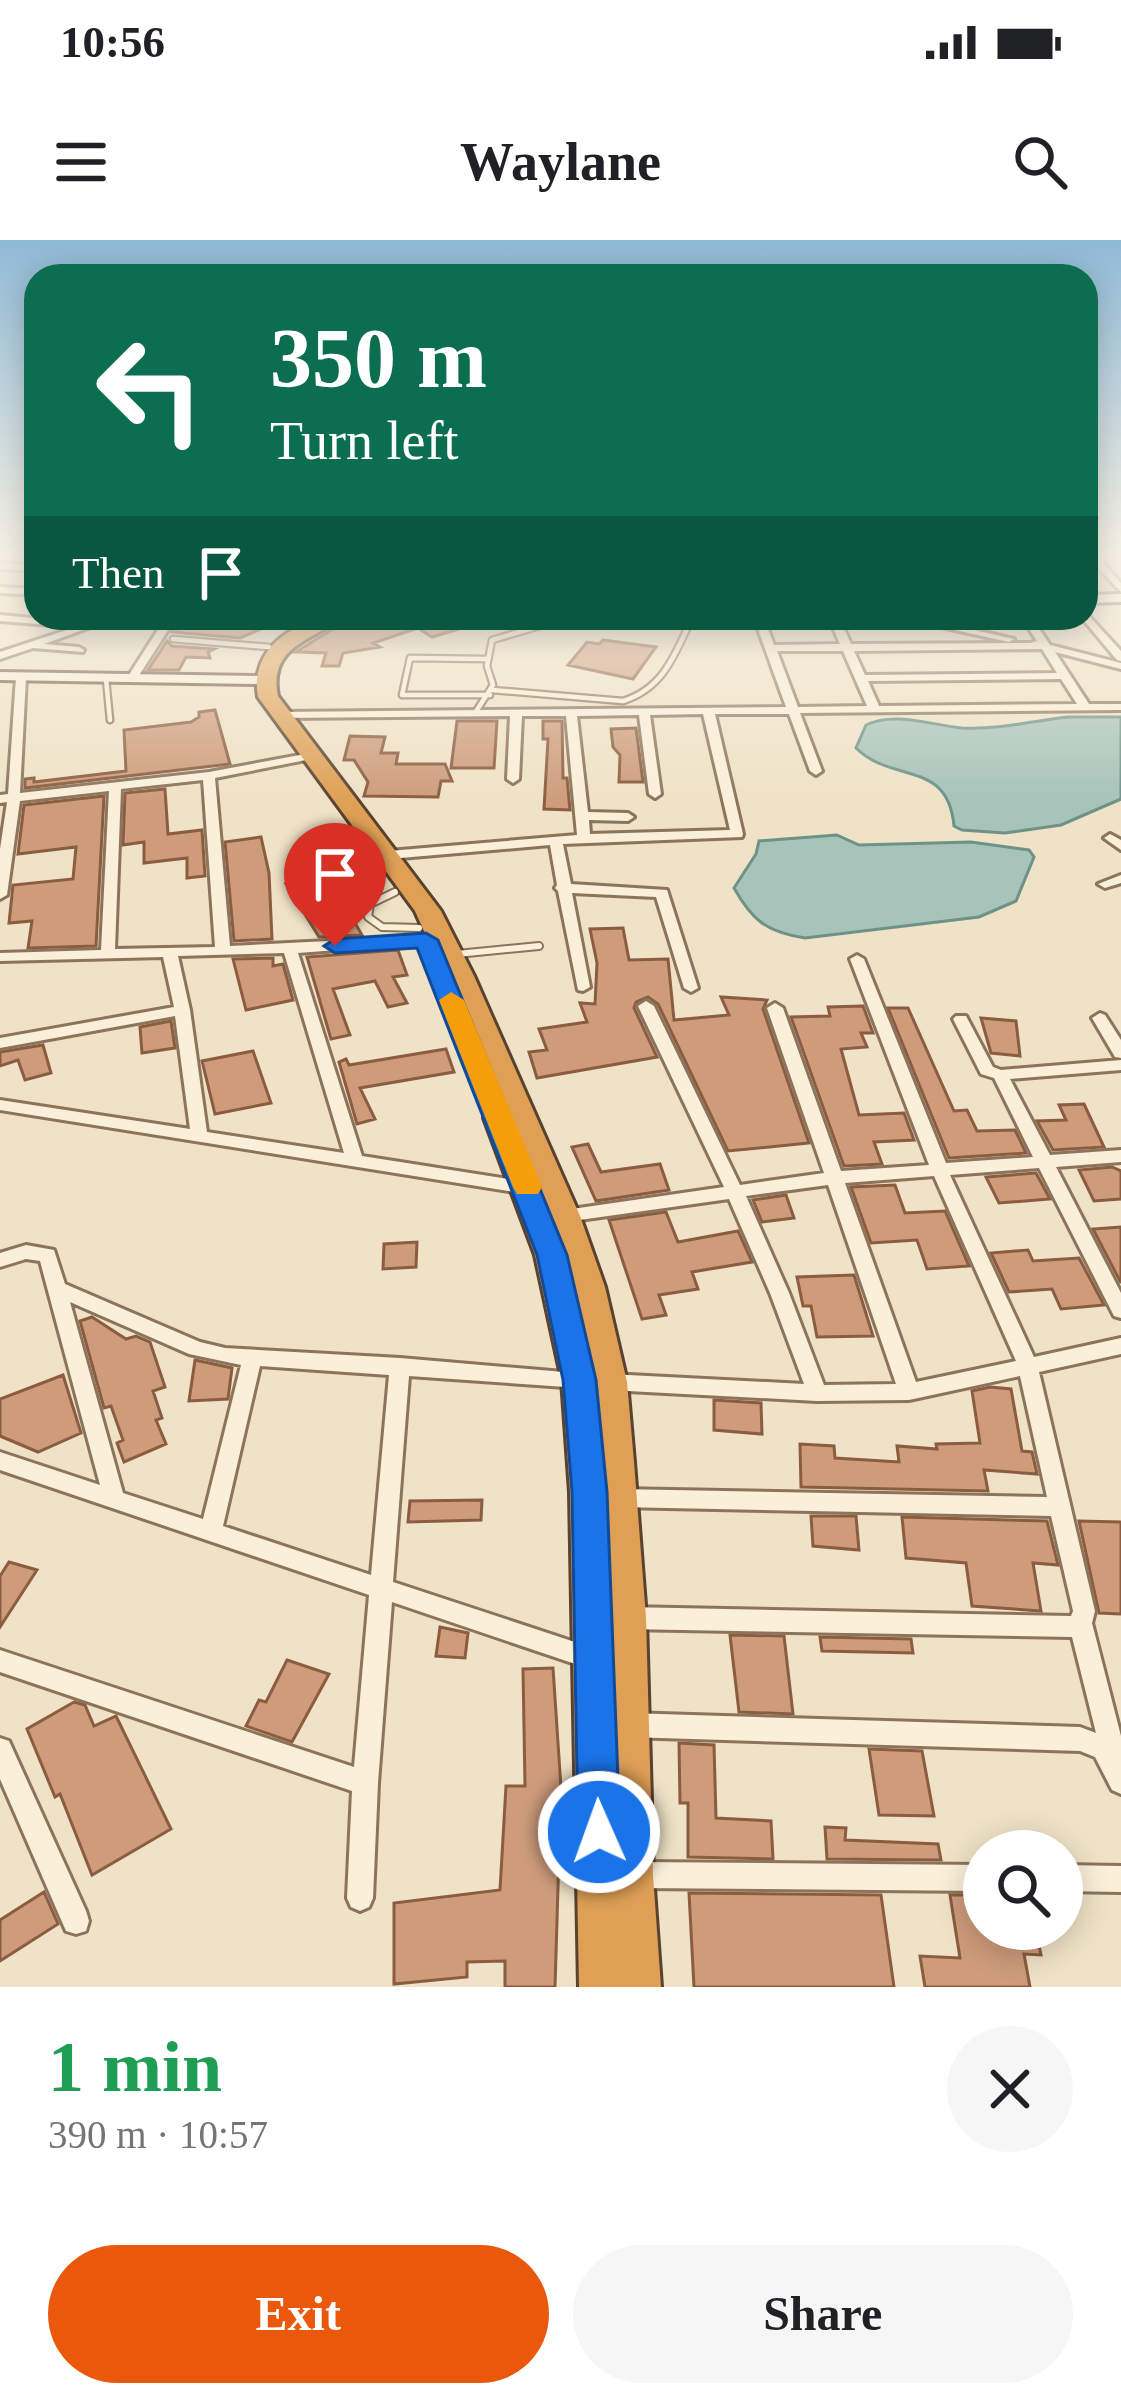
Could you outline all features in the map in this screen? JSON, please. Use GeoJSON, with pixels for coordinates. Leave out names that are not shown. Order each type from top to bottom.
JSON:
{"type":"FeatureCollection","features":[{"type":"Feature","properties":{"kind":"highway"},"geometry":{"type":"LineString","coordinates":[[280,640],[259,659],[267,716],[389,855],[434,940],[544,1208],[568,1315],[595,1381],[617,1498],[625,1618],[609,1664],[626,1725],[636,1987]]}},
{"type":"Feature","properties":{"kind":"highway"},"geometry":{"type":"LineString","coordinates":[[259,680],[290,640]]}},
{"type":"Feature","properties":{"kind":"highway"},"geometry":{"type":"LineString","coordinates":[[259,680],[395,892],[434,940],[544,1208]]}},
{"type":"Feature","properties":{"kind":"highway"},"geometry":{"type":"LineString","coordinates":[[595,1381],[589,1492],[609,1664],[604,1987]]}},
{"type":"Feature","properties":{"kind":"street"},"geometry":{"type":"LineString","coordinates":[[0,656],[45,640]]}},
{"type":"Feature","properties":{"kind":"street"},"geometry":{"type":"LineString","coordinates":[[132,678],[157,640]]}},
{"type":"Feature","properties":{"kind":"street"},"geometry":{"type":"LineString","coordinates":[[766,640],[816,771]]}},
{"type":"Feature","properties":{"kind":"street"},"geometry":{"type":"LineString","coordinates":[[843,640],[874,708]]}},
{"type":"Feature","properties":{"kind":"street"},"geometry":{"type":"LineString","coordinates":[[1013,640],[1121,662]]}},
{"type":"Feature","properties":{"kind":"street"},"geometry":{"type":"LineString","coordinates":[[1041,640],[1085,707]]}},
{"type":"Feature","properties":{"kind":"street"},"geometry":{"type":"LineString","coordinates":[[0,645],[79,650]]}},
{"type":"Feature","properties":{"kind":"street"},"geometry":{"type":"LineString","coordinates":[[769,648],[1045,646]]}},
{"type":"Feature","properties":{"kind":"street"},"geometry":{"type":"LineString","coordinates":[[0,676],[259,680]]}},
{"type":"Feature","properties":{"kind":"street"},"geometry":{"type":"LineString","coordinates":[[0,895],[21,676]]}},
{"type":"Feature","properties":{"kind":"street"},"geometry":{"type":"LineString","coordinates":[[860,678],[1065,676]]}},
{"type":"Feature","properties":{"kind":"street"},"geometry":{"type":"LineString","coordinates":[[280,715],[1121,706]]}},
{"type":"Feature","properties":{"kind":"street"},"geometry":{"type":"LineString","coordinates":[[389,855],[584,838],[737,834],[708,710]]}},
{"type":"Feature","properties":{"kind":"street"},"geometry":{"type":"LineString","coordinates":[[644,711],[655,794]]}},
{"type":"Feature","properties":{"kind":"street"},"geometry":{"type":"LineString","coordinates":[[513,779],[516,712]]}},
{"type":"Feature","properties":{"kind":"street"},"geometry":{"type":"LineString","coordinates":[[571,712],[584,838]]}},
{"type":"Feature","properties":{"kind":"street"},"geometry":{"type":"LineString","coordinates":[[7,798],[209,776],[305,757]]}},
{"type":"Feature","properties":{"kind":"street"},"geometry":{"type":"LineString","coordinates":[[209,776],[223,952]]}},
{"type":"Feature","properties":{"kind":"street"},"geometry":{"type":"LineString","coordinates":[[108,956],[115,786]]}},
{"type":"Feature","properties":{"kind":"street"},"geometry":{"type":"LineString","coordinates":[[580,816],[628,817]]}},
{"type":"Feature","properties":{"kind":"street"},"geometry":{"type":"LineString","coordinates":[[556,841],[583,987]]}},
{"type":"Feature","properties":{"kind":"street"},"geometry":{"type":"LineString","coordinates":[[1105,884],[1121,879]]}},
{"type":"Feature","properties":{"kind":"street"},"geometry":{"type":"LineString","coordinates":[[562,888],[662,893],[691,988]]}},
{"type":"Feature","properties":{"kind":"street"},"geometry":{"type":"LineString","coordinates":[[0,958],[434,940]]}},
{"type":"Feature","properties":{"kind":"street"},"geometry":{"type":"LineString","coordinates":[[290,949],[354,1159]]}},
{"type":"Feature","properties":{"kind":"street"},"geometry":{"type":"LineString","coordinates":[[170,954],[199,1134]]}},
{"type":"Feature","properties":{"kind":"street"},"geometry":{"type":"LineString","coordinates":[[857,959],[940,1171],[1028,1364],[1084,1611],[1080,1623],[1119,1774]]}},
{"type":"Feature","properties":{"kind":"street"},"geometry":{"type":"LineString","coordinates":[[646,1006],[736,1190],[785,1301],[817,1393]]}},
{"type":"Feature","properties":{"kind":"street"},"geometry":{"type":"LineString","coordinates":[[775,1008],[909,1392]]}},
{"type":"Feature","properties":{"kind":"street"},"geometry":{"type":"LineString","coordinates":[[0,1042],[182,1010]]}},
{"type":"Feature","properties":{"kind":"street"},"geometry":{"type":"LineString","coordinates":[[1100,1018],[1121,1053]]}},
{"type":"Feature","properties":{"kind":"street"},"geometry":{"type":"LineString","coordinates":[[962,1019],[987,1070],[1000,1075],[1121,1065]]}},
{"type":"Feature","properties":{"kind":"street"},"geometry":{"type":"LineString","coordinates":[[1000,1075],[1121,1311]]}},
{"type":"Feature","properties":{"kind":"street"},"geometry":{"type":"LineString","coordinates":[[0,1105],[354,1159],[544,1208],[832,1178],[1120,1158]]}},
{"type":"Feature","properties":{"kind":"street"},"geometry":{"type":"LineString","coordinates":[[0,1260],[26,1252],[47,1255],[114,1499]]}},
{"type":"Feature","properties":{"kind":"street"},"geometry":{"type":"LineString","coordinates":[[57,1288],[196,1349],[252,1359],[595,1381],[817,1393],[909,1392],[1121,1346]]}},
{"type":"Feature","properties":{"kind":"street"},"geometry":{"type":"LineString","coordinates":[[211,1531],[252,1359]]}},
{"type":"Feature","properties":{"kind":"street"},"geometry":{"type":"LineString","coordinates":[[360,1898],[365,1783],[400,1366]]}},
{"type":"Feature","properties":{"kind":"street"},"geometry":{"type":"LineString","coordinates":[[0,1461],[609,1664]]}},
{"type":"Feature","properties":{"kind":"street"},"geometry":{"type":"LineString","coordinates":[[617,1498],[1061,1507]]}},
{"type":"Feature","properties":{"kind":"street"},"geometry":{"type":"LineString","coordinates":[[625,1618],[1068,1628],[1080,1623]]}},
{"type":"Feature","properties":{"kind":"street"},"geometry":{"type":"LineString","coordinates":[[0,1661],[365,1783]]}},
{"type":"Feature","properties":{"kind":"street"},"geometry":{"type":"LineString","coordinates":[[626,1725],[1080,1739],[1104,1748],[1119,1774]]}},
{"type":"Feature","properties":{"kind":"street"},"geometry":{"type":"LineString","coordinates":[[0,1750],[76,1921]]}},
{"type":"Feature","properties":{"kind":"street"},"geometry":{"type":"LineString","coordinates":[[629,1875],[963,1878]]}},
{"type":"Feature","properties":{"kind":"street"},"geometry":{"type":"LineString","coordinates":[[1083,1878],[1121,1879]]}},
{"type":"Feature","properties":{"kind":"lane"},"geometry":{"type":"LineString","coordinates":[[179,640],[268,647]]}},
{"type":"Feature","properties":{"kind":"lane"},"geometry":{"type":"LineString","coordinates":[[476,713],[491,692],[487,659],[493,640]]}},
{"type":"Feature","properties":{"kind":"lane"},"geometry":{"type":"LineString","coordinates":[[487,659],[410,658],[402,695],[491,692],[623,701],[637,698],[665,678],[682,640]]}},
{"type":"Feature","properties":{"kind":"lane"},"geometry":{"type":"LineString","coordinates":[[106,679],[110,720]]}},
{"type":"Feature","properties":{"kind":"lane"},"geometry":{"type":"LineString","coordinates":[[395,892],[370,904],[368,917],[382,927],[434,940],[539,946]]}},
{"type":"Feature","properties":{"kind":"water"},"geometry":{"type":"Polygon","coordinates":[[[1068,717],[1121,717],[1121,799],[1061,825],[1005,833],[962,830],[954,826],[950,805],[930,781],[870,759],[856,748],[866,725],[889,719],[976,728],[1068,717]]]}},
{"type":"Feature","properties":{"kind":"water"},"geometry":{"type":"Polygon","coordinates":[[[837,835],[859,845],[971,842],[1029,850],[1034,857],[1016,901],[979,917],[805,938],[770,928],[754,916],[734,888],[759,841],[837,835]]]}},
{"type":"Feature","properties":{"kind":"building"},"geometry":{"type":"Polygon","coordinates":[[[316,640],[383,640],[373,643],[380,647],[343,653],[339,666],[322,666],[326,653],[296,652],[316,640]]]}},
{"type":"Feature","properties":{"kind":"building"},"geometry":{"type":"Polygon","coordinates":[[[167,641],[172,646],[214,649],[208,652],[210,658],[186,657],[179,670],[148,670],[167,641]]]}},
{"type":"Feature","properties":{"kind":"building"},"geometry":{"type":"Polygon","coordinates":[[[587,642],[656,647],[633,679],[568,665],[587,642]]]}},
{"type":"Feature","properties":{"kind":"building"},"geometry":{"type":"Polygon","coordinates":[[[215,710],[230,764],[25,788],[25,779],[34,778],[34,782],[126,771],[124,730],[191,722],[199,712],[215,710]]]}},
{"type":"Feature","properties":{"kind":"building"},"geometry":{"type":"Polygon","coordinates":[[[457,721],[497,721],[494,768],[451,768],[457,721]]]}},
{"type":"Feature","properties":{"kind":"building"},"geometry":{"type":"Polygon","coordinates":[[[543,721],[562,721],[563,778],[567,778],[570,810],[544,809],[548,739],[543,739],[543,721]]]}},
{"type":"Feature","properties":{"kind":"building"},"geometry":{"type":"Polygon","coordinates":[[[636,728],[643,782],[619,782],[620,755],[613,747],[611,729],[636,728]]]}},
{"type":"Feature","properties":{"kind":"building"},"geometry":{"type":"Polygon","coordinates":[[[350,736],[385,737],[381,753],[398,753],[396,764],[445,764],[452,781],[441,781],[438,797],[364,796],[368,782],[354,760],[344,760],[350,736]]]}},
{"type":"Feature","properties":{"kind":"building"},"geometry":{"type":"Polygon","coordinates":[[[165,789],[168,834],[202,830],[205,876],[187,878],[187,858],[144,863],[144,842],[123,845],[125,793],[165,789]]]}},
{"type":"Feature","properties":{"kind":"building"},"geometry":{"type":"Polygon","coordinates":[[[104,796],[96,946],[28,948],[32,921],[9,923],[13,885],[73,879],[76,847],[18,854],[24,805],[104,796]]]}},
{"type":"Feature","properties":{"kind":"building"},"geometry":{"type":"Polygon","coordinates":[[[261,837],[269,873],[272,939],[234,941],[225,842],[261,837]]]}},
{"type":"Feature","properties":{"kind":"building"},"geometry":{"type":"Polygon","coordinates":[[[355,873],[353,889],[336,890],[362,935],[319,937],[286,884],[355,873]]]}},
{"type":"Feature","properties":{"kind":"building"},"geometry":{"type":"Polygon","coordinates":[[[623,928],[629,960],[668,959],[674,1020],[729,1015],[721,997],[767,1000],[763,1009],[809,1143],[728,1151],[658,1004],[648,997],[634,1008],[657,1057],[537,1078],[529,1052],[547,1050],[539,1029],[587,1022],[580,1003],[595,1004],[597,963],[590,929],[623,928]]]}},
{"type":"Feature","properties":{"kind":"building"},"geometry":{"type":"Polygon","coordinates":[[[398,950],[407,975],[393,977],[407,1003],[388,1007],[375,981],[333,989],[350,1035],[331,1039],[307,957],[398,950]]]}},
{"type":"Feature","properties":{"kind":"building"},"geometry":{"type":"Polygon","coordinates":[[[273,958],[273,966],[283,964],[293,1000],[246,1010],[233,959],[273,958]]]}},
{"type":"Feature","properties":{"kind":"building"},"geometry":{"type":"Polygon","coordinates":[[[863,1006],[873,1033],[861,1033],[867,1047],[841,1049],[859,1115],[904,1113],[914,1140],[874,1142],[882,1164],[844,1166],[791,1017],[830,1016],[828,1007],[863,1006]]]}},
{"type":"Feature","properties":{"kind":"building"},"geometry":{"type":"Polygon","coordinates":[[[888,1008],[908,1008],[954,1111],[967,1110],[977,1131],[1015,1130],[1026,1153],[949,1158],[888,1008]]]}},
{"type":"Feature","properties":{"kind":"building"},"geometry":{"type":"Polygon","coordinates":[[[981,1018],[1016,1021],[1020,1056],[991,1053],[981,1018]]]}},
{"type":"Feature","properties":{"kind":"building"},"geometry":{"type":"Polygon","coordinates":[[[171,1021],[175,1048],[142,1053],[140,1027],[171,1021]]]}},
{"type":"Feature","properties":{"kind":"building"},"geometry":{"type":"Polygon","coordinates":[[[43,1045],[51,1073],[25,1080],[18,1060],[0,1066],[0,1052],[43,1045]]]}},
{"type":"Feature","properties":{"kind":"building"},"geometry":{"type":"Polygon","coordinates":[[[446,1049],[454,1072],[360,1088],[375,1119],[357,1124],[339,1062],[346,1059],[349,1065],[446,1049]]]}},
{"type":"Feature","properties":{"kind":"building"},"geometry":{"type":"Polygon","coordinates":[[[253,1051],[271,1103],[215,1114],[202,1061],[253,1051]]]}},
{"type":"Feature","properties":{"kind":"building"},"geometry":{"type":"Polygon","coordinates":[[[1084,1104],[1104,1147],[1053,1150],[1037,1121],[1066,1120],[1059,1105],[1084,1104]]]}},
{"type":"Feature","properties":{"kind":"building"},"geometry":{"type":"Polygon","coordinates":[[[588,1144],[601,1172],[660,1164],[669,1190],[596,1201],[572,1147],[588,1144]]]}},
{"type":"Feature","properties":{"kind":"building"},"geometry":{"type":"Polygon","coordinates":[[[1112,1167],[1121,1171],[1121,1199],[1094,1201],[1079,1170],[1112,1167]]]}},
{"type":"Feature","properties":{"kind":"building"},"geometry":{"type":"Polygon","coordinates":[[[1036,1173],[1050,1199],[999,1203],[986,1177],[1036,1173]]]}},
{"type":"Feature","properties":{"kind":"building"},"geometry":{"type":"Polygon","coordinates":[[[895,1185],[905,1213],[945,1211],[969,1266],[927,1269],[917,1240],[871,1243],[851,1187],[895,1185]]]}},
{"type":"Feature","properties":{"kind":"building"},"geometry":{"type":"Polygon","coordinates":[[[786,1195],[794,1218],[762,1222],[753,1200],[786,1195]]]}},
{"type":"Feature","properties":{"kind":"building"},"geometry":{"type":"Polygon","coordinates":[[[666,1212],[678,1242],[738,1231],[752,1262],[692,1272],[698,1289],[659,1295],[666,1315],[642,1319],[609,1220],[666,1212]]]}},
{"type":"Feature","properties":{"kind":"building"},"geometry":{"type":"Polygon","coordinates":[[[1121,1227],[1121,1283],[1093,1229],[1121,1227]]]}},
{"type":"Feature","properties":{"kind":"building"},"geometry":{"type":"Polygon","coordinates":[[[417,1242],[416,1267],[383,1269],[384,1244],[417,1242]]]}},
{"type":"Feature","properties":{"kind":"building"},"geometry":{"type":"Polygon","coordinates":[[[1028,1250],[1033,1261],[1079,1258],[1104,1305],[1061,1309],[1052,1289],[1009,1292],[991,1253],[1028,1250]]]}},
{"type":"Feature","properties":{"kind":"building"},"geometry":{"type":"Polygon","coordinates":[[[854,1275],[873,1336],[817,1337],[811,1306],[803,1306],[797,1277],[854,1275]]]}},
{"type":"Feature","properties":{"kind":"building"},"geometry":{"type":"Polygon","coordinates":[[[92,1317],[126,1339],[136,1336],[150,1342],[165,1387],[153,1391],[162,1418],[156,1420],[166,1444],[124,1462],[117,1443],[123,1440],[111,1406],[104,1408],[80,1321],[92,1317]]]}},
{"type":"Feature","properties":{"kind":"building"},"geometry":{"type":"Polygon","coordinates":[[[195,1360],[232,1368],[228,1399],[189,1401],[195,1360]]]}},
{"type":"Feature","properties":{"kind":"building"},"geometry":{"type":"Polygon","coordinates":[[[63,1375],[81,1433],[38,1452],[0,1436],[0,1399],[63,1375]]]}},
{"type":"Feature","properties":{"kind":"building"},"geometry":{"type":"Polygon","coordinates":[[[1011,1389],[1022,1451],[1032,1452],[1037,1474],[984,1470],[988,1491],[801,1487],[800,1444],[834,1446],[835,1458],[899,1462],[897,1446],[937,1449],[936,1444],[980,1443],[972,1391],[1011,1389]]]}},
{"type":"Feature","properties":{"kind":"building"},"geometry":{"type":"Polygon","coordinates":[[[714,1400],[761,1403],[762,1434],[714,1430],[714,1400]]]}},
{"type":"Feature","properties":{"kind":"building"},"geometry":{"type":"Polygon","coordinates":[[[482,1500],[481,1520],[408,1522],[410,1501],[482,1500]]]}},
{"type":"Feature","properties":{"kind":"building"},"geometry":{"type":"Polygon","coordinates":[[[811,1516],[856,1516],[859,1550],[813,1546],[811,1516]]]}},
{"type":"Feature","properties":{"kind":"building"},"geometry":{"type":"Polygon","coordinates":[[[902,1517],[1047,1521],[1058,1565],[1033,1563],[1041,1611],[972,1606],[966,1563],[906,1558],[902,1517]]]}},
{"type":"Feature","properties":{"kind":"building"},"geometry":{"type":"Polygon","coordinates":[[[1079,1521],[1121,1522],[1121,1614],[1099,1613],[1079,1521]]]}},
{"type":"Feature","properties":{"kind":"building"},"geometry":{"type":"Polygon","coordinates":[[[9,1562],[37,1570],[0,1627],[0,1576],[9,1562]]]}},
{"type":"Feature","properties":{"kind":"building"},"geometry":{"type":"Polygon","coordinates":[[[440,1627],[468,1633],[465,1658],[436,1656],[440,1627]]]}},
{"type":"Feature","properties":{"kind":"building"},"geometry":{"type":"Polygon","coordinates":[[[730,1635],[784,1636],[793,1714],[739,1712],[730,1635]]]}},
{"type":"Feature","properties":{"kind":"building"},"geometry":{"type":"Polygon","coordinates":[[[820,1637],[911,1639],[913,1653],[822,1651],[820,1637]]]}},
{"type":"Feature","properties":{"kind":"building"},"geometry":{"type":"Polygon","coordinates":[[[287,1660],[329,1674],[292,1742],[246,1726],[259,1700],[266,1702],[287,1660]]]}},
{"type":"Feature","properties":{"kind":"building"},"geometry":{"type":"Polygon","coordinates":[[[553,1668],[561,1788],[555,1987],[505,1987],[505,1961],[467,1962],[467,1977],[394,1984],[394,1903],[500,1890],[506,1786],[525,1786],[523,1669],[553,1668]]]}},
{"type":"Feature","properties":{"kind":"building"},"geometry":{"type":"Polygon","coordinates":[[[74,1702],[85,1705],[94,1726],[116,1716],[171,1829],[92,1875],[60,1794],[55,1797],[27,1729],[74,1702]]]}},
{"type":"Feature","properties":{"kind":"building"},"geometry":{"type":"Polygon","coordinates":[[[679,1743],[714,1745],[716,1818],[771,1821],[773,1859],[688,1857],[688,1803],[680,1803],[679,1743]]]}},
{"type":"Feature","properties":{"kind":"building"},"geometry":{"type":"Polygon","coordinates":[[[869,1749],[922,1751],[934,1816],[879,1815],[869,1749]]]}},
{"type":"Feature","properties":{"kind":"building"},"geometry":{"type":"Polygon","coordinates":[[[825,1827],[846,1828],[845,1840],[938,1844],[941,1860],[827,1859],[825,1827]]]}},
{"type":"Feature","properties":{"kind":"building"},"geometry":{"type":"Polygon","coordinates":[[[44,1892],[58,1924],[0,1961],[0,1920],[44,1892]]]}},
{"type":"Feature","properties":{"kind":"building"},"geometry":{"type":"Polygon","coordinates":[[[689,1893],[881,1895],[894,1987],[694,1987],[689,1893]]]}},
{"type":"Feature","properties":{"kind":"building"},"geometry":{"type":"Polygon","coordinates":[[[950,1895],[963,1895],[963,1950],[1040,1950],[1041,1955],[1024,1954],[1030,1987],[925,1987],[920,1956],[960,1958],[950,1895]]]}},
{"type":"Feature","properties":{"kind":"slow traffic"},"geometry":{"type":"LineString","coordinates":[[451,1000],[528,1187]]}},
{"type":"Feature","properties":{"kind":"route"},"geometry":{"type":"LineString","coordinates":[[335,946],[426,940],[552,1255],[580,1380],[589,1492],[599,1832]]}}]}
